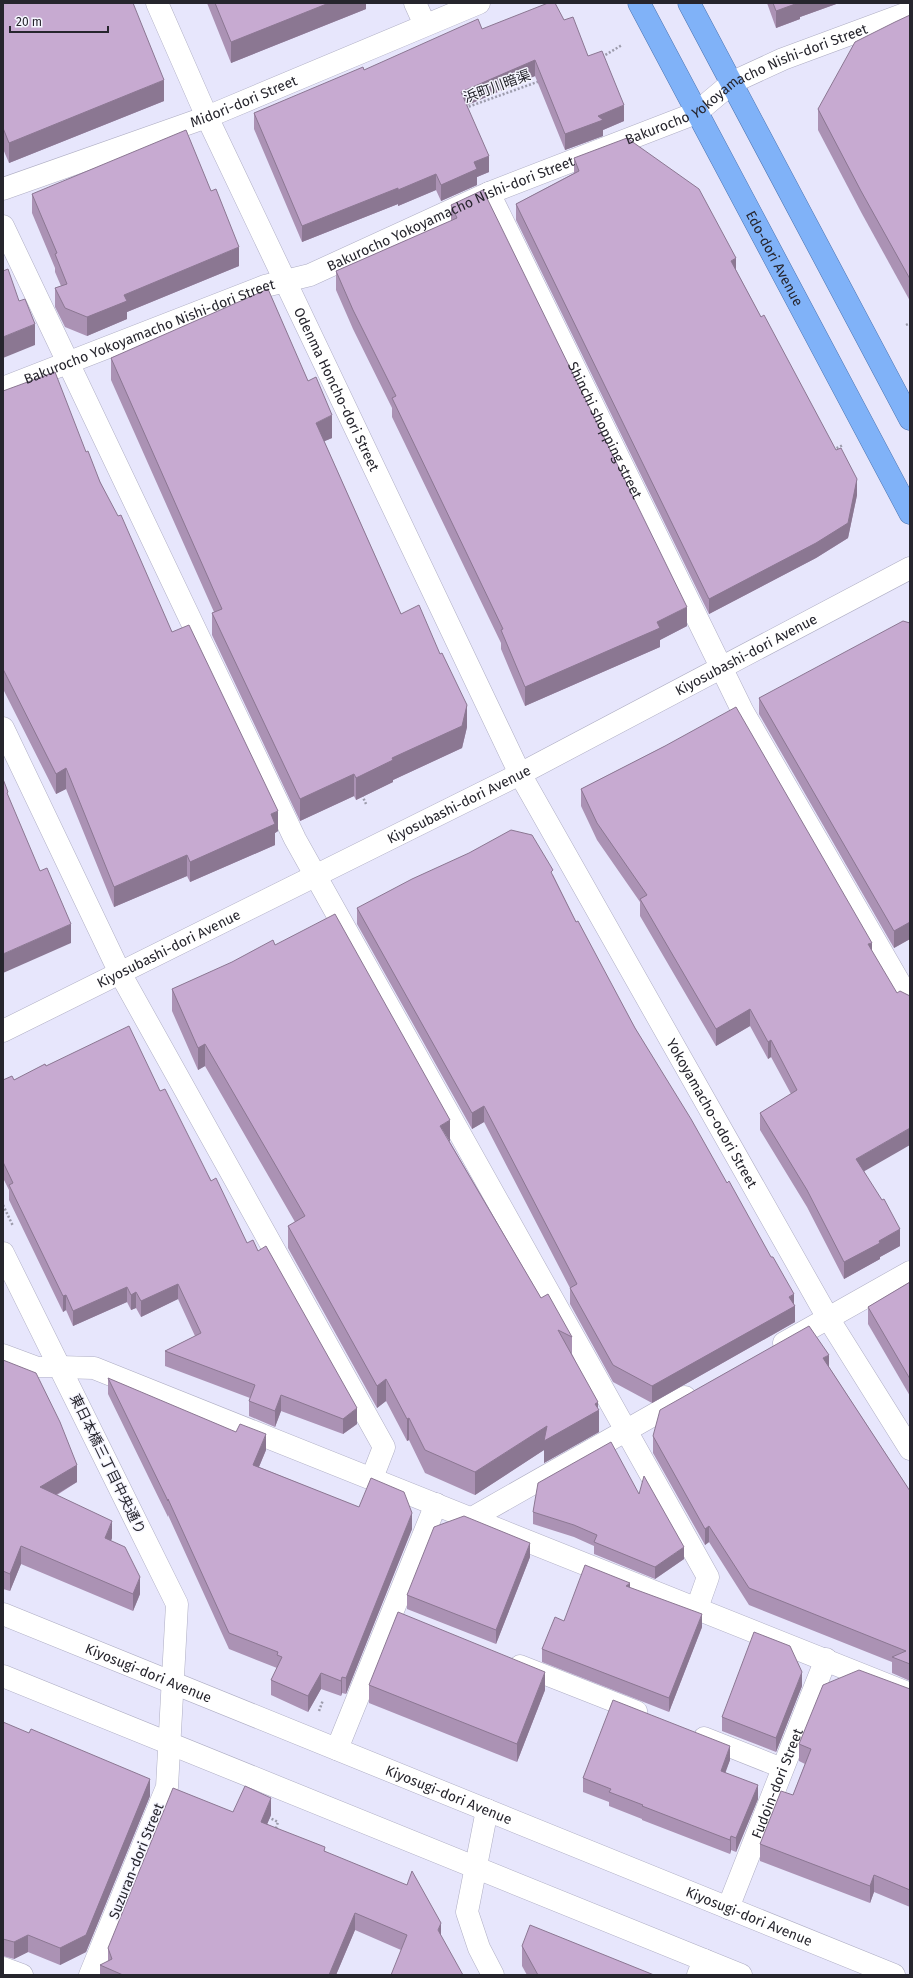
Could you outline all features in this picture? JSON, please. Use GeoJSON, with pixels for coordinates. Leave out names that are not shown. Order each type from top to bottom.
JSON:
{"type":"FeatureCollection","features":[{"type":"Feature","properties":{"kind":"highway","name":"Edo-dori Avenue"},"geometry":{"type":"LineString","coordinates":[[639,3],[696,113],[910,513]]}},
{"type":"Feature","properties":{"kind":"highway"},"geometry":{"type":"LineString","coordinates":[[689,3],[733,82],[910,419]]}},
{"type":"Feature","properties":{"kind":"street","name":"Odenma Honcho-dori Street"},"geometry":{"type":"LineString","coordinates":[[157,3],[207,117],[520,774]]}},
{"type":"Feature","properties":{"kind":"street"},"geometry":{"type":"LineString","coordinates":[[415,3],[425,25]]}},
{"type":"Feature","properties":{"kind":"street","name":"Midori-dori Street"},"geometry":{"type":"LineString","coordinates":[[3,189],[207,117],[479,3]]}},
{"type":"Feature","properties":{"kind":"street","name":"Bakurocho Yokoyamacho Nishi-dori Street"},"geometry":{"type":"LineString","coordinates":[[3,388],[265,286],[310,275],[489,193],[696,113],[733,82],[783,59],[910,12]]}},
{"type":"Feature","properties":{"kind":"street","name":"Shinchi shopping street"},"geometry":{"type":"LineString","coordinates":[[489,193],[721,668],[747,718],[910,1001]]}},
{"type":"Feature","properties":{"kind":"street"},"geometry":{"type":"LineString","coordinates":[[3,226],[57,343],[70,363],[295,839],[317,876],[340,922],[708,1577],[697,1608]]}},
{"type":"Feature","properties":{"kind":"street","name":"Kiyosubashi-dori Avenue"},"geometry":{"type":"LineString","coordinates":[[3,1031],[520,774],[910,568]]}},
{"type":"Feature","properties":{"kind":"street"},"geometry":{"type":"LineString","coordinates":[[3,728],[120,973],[384,1447],[372,1478]]}},
{"type":"Feature","properties":{"kind":"street","name":"Yokoyamacho-odori Street"},"geometry":{"type":"LineString","coordinates":[[520,774],[828,1318],[910,1449]]}},
{"type":"Feature","properties":{"kind":"street","name":"東日本橋三丁目中央通り"},"geometry":{"type":"LineString","coordinates":[[3,1253],[177,1604],[169,1743]]}},
{"type":"Feature","properties":{"kind":"street"},"geometry":{"type":"LineString","coordinates":[[763,1354],[910,1272]]}},
{"type":"Feature","properties":{"kind":"street"},"geometry":{"type":"LineString","coordinates":[[60,1367],[94,1368],[826,1659],[910,1694]]}},
{"type":"Feature","properties":{"kind":"street"},"geometry":{"type":"LineString","coordinates":[[472,1518],[701,1388]]}},
{"type":"Feature","properties":{"kind":"street"},"geometry":{"type":"LineString","coordinates":[[337,1749],[399,1618],[436,1504]]}},
{"type":"Feature","properties":{"kind":"street","name":"Kiyosugi-dori Avenue"},"geometry":{"type":"LineString","coordinates":[[3,1614],[894,1975]]}},
{"type":"Feature","properties":{"kind":"street","name":"Fudoin-dori Street"},"geometry":{"type":"LineString","coordinates":[[728,1908],[826,1659]]}},
{"type":"Feature","properties":{"kind":"street"},"geometry":{"type":"LineString","coordinates":[[3,1676],[476,1868],[701,1968],[742,1975]]}},
{"type":"Feature","properties":{"kind":"street","name":"Suzuran-dori Street"},"geometry":{"type":"LineString","coordinates":[[90,1975],[166,1787],[169,1743]]}},
{"type":"Feature","properties":{"kind":"street"},"geometry":{"type":"LineString","coordinates":[[487,1810],[467,1912],[479,1948],[494,1975]]}},
{"type":"Feature","properties":{"kind":"street"},"geometry":{"type":"LineString","coordinates":[[3,1968],[22,1975]]}},
{"type":"Feature","properties":{"kind":"lane"},"geometry":{"type":"LineString","coordinates":[[3,1354],[38,1366],[60,1367]]}},
{"type":"Feature","properties":{"kind":"lane"},"geometry":{"type":"LineString","coordinates":[[502,1658],[657,1719]]}},
{"type":"Feature","properties":{"kind":"lane"},"geometry":{"type":"LineString","coordinates":[[687,1730],[782,1768]]}},
{"type":"Feature","properties":{"kind":"path"},"geometry":{"type":"LineString","coordinates":[[597,60],[622,45]]}},
{"type":"Feature","properties":{"kind":"path","name":"浜町川暗渠"},"geometry":{"type":"LineString","coordinates":[[464,109],[545,79]]}},
{"type":"Feature","properties":{"kind":"path"},"geometry":{"type":"LineString","coordinates":[[906,325],[910,323]]}},
{"type":"Feature","properties":{"kind":"path"},"geometry":{"type":"LineString","coordinates":[[829,452],[843,445]]}},
{"type":"Feature","properties":{"kind":"path"},"geometry":{"type":"LineString","coordinates":[[360,790],[366,804]]}},
{"type":"Feature","properties":{"kind":"path"},"geometry":{"type":"LineString","coordinates":[[263,1816],[278,1822],[274,1832]]}},
{"type":"Feature","properties":{"kind":"building"},"geometry":{"type":"Polygon","coordinates":[[[3,3],[133,3],[164,80],[9,143],[3,128],[3,3]]]}},
{"type":"Feature","properties":{"kind":"building"},"geometry":{"type":"Polygon","coordinates":[[[215,3],[329,3],[231,42],[215,3]]]}},
{"type":"Feature","properties":{"kind":"building"},"geometry":{"type":"Polygon","coordinates":[[[548,3],[555,3],[564,20],[573,17],[588,56],[602,51],[624,105],[598,116],[603,120],[565,134],[535,60],[461,92],[489,156],[474,162],[477,169],[441,185],[436,174],[302,226],[254,113],[363,67],[364,70],[478,19],[482,29],[548,3]]]}},
{"type":"Feature","properties":{"kind":"building"},"geometry":{"type":"Polygon","coordinates":[[[773,3],[798,3],[776,11],[773,3]]]}},
{"type":"Feature","properties":{"kind":"building"},"geometry":{"type":"Polygon","coordinates":[[[910,15],[910,279],[861,191],[818,109],[855,42],[910,15]]]}},
{"type":"Feature","properties":{"kind":"building"},"geometry":{"type":"Polygon","coordinates":[[[186,130],[211,191],[216,189],[239,247],[124,295],[127,301],[87,317],[65,308],[55,288],[67,284],[55,254],[57,253],[32,194],[186,130]]]}},
{"type":"Feature","properties":{"kind":"building"},"geometry":{"type":"Polygon","coordinates":[[[627,138],[699,189],[736,258],[731,261],[761,317],[764,315],[836,450],[841,448],[857,479],[848,523],[816,543],[709,599],[516,204],[579,171],[574,158],[627,138]]]}},
{"type":"Feature","properties":{"kind":"building"},"geometry":{"type":"Polygon","coordinates":[[[483,190],[687,607],[657,622],[660,628],[525,687],[501,630],[503,629],[392,398],[396,396],[353,310],[336,271],[457,218],[451,205],[483,190]]]}},
{"type":"Feature","properties":{"kind":"building"},"geometry":{"type":"Polygon","coordinates":[[[8,269],[19,301],[25,299],[35,324],[3,337],[3,271],[8,269]]]}},
{"type":"Feature","properties":{"kind":"building"},"geometry":{"type":"Polygon","coordinates":[[[268,289],[308,381],[316,377],[332,415],[316,423],[401,614],[419,605],[440,654],[442,653],[467,705],[462,726],[392,758],[393,760],[356,778],[354,774],[300,799],[212,613],[222,609],[111,358],[268,289]]]}},
{"type":"Feature","properties":{"kind":"building"},"geometry":{"type":"Polygon","coordinates":[[[55,372],[86,452],[88,451],[100,482],[118,516],[121,515],[172,632],[189,625],[278,811],[271,814],[275,824],[190,862],[187,855],[114,887],[66,768],[56,774],[3,669],[3,391],[55,372]]]}},
{"type":"Feature","properties":{"kind":"building"},"geometry":{"type":"Polygon","coordinates":[[[903,621],[910,623],[910,922],[894,931],[759,698],[903,621]]]}},
{"type":"Feature","properties":{"kind":"building"},"geometry":{"type":"Polygon","coordinates":[[[736,707],[872,943],[868,944],[897,993],[900,991],[910,996],[910,1128],[856,1159],[882,1200],[884,1199],[900,1229],[879,1241],[880,1243],[844,1262],[807,1190],[760,1113],[797,1090],[771,1040],[768,1042],[750,1009],[716,1029],[640,899],[647,895],[597,823],[581,789],[665,746],[736,707]]]}},
{"type":"Feature","properties":{"kind":"building"},"geometry":{"type":"Polygon","coordinates":[[[3,779],[8,792],[7,793],[40,871],[47,868],[71,924],[3,954],[3,779]]]}},
{"type":"Feature","properties":{"kind":"building"},"geometry":{"type":"Polygon","coordinates":[[[511,830],[532,835],[553,870],[551,872],[576,922],[578,921],[635,1028],[691,1119],[727,1183],[729,1181],[771,1257],[773,1257],[794,1294],[789,1297],[795,1306],[652,1386],[613,1365],[570,1288],[577,1284],[484,1106],[472,1113],[357,908],[412,879],[469,853],[511,830]]]}},
{"type":"Feature","properties":{"kind":"building"},"geometry":{"type":"Polygon","coordinates":[[[335,914],[450,1120],[440,1126],[541,1298],[548,1294],[572,1337],[558,1330],[598,1402],[595,1404],[599,1410],[544,1441],[547,1426],[475,1472],[425,1450],[409,1418],[407,1419],[386,1379],[377,1386],[288,1226],[305,1216],[205,1044],[198,1048],[172,989],[232,962],[273,940],[275,945],[335,914]]]}},
{"type":"Feature","properties":{"kind":"building"},"geometry":{"type":"Polygon","coordinates":[[[129,1026],[160,1091],[165,1089],[211,1181],[216,1178],[247,1243],[253,1240],[258,1251],[266,1246],[357,1408],[343,1419],[281,1395],[275,1411],[249,1401],[255,1385],[165,1351],[201,1333],[178,1284],[141,1301],[136,1292],[131,1295],[127,1287],[73,1311],[66,1295],[63,1296],[9,1185],[13,1183],[3,1162],[3,1080],[12,1076],[14,1080],[45,1064],[46,1066],[129,1026]]]}},
{"type":"Feature","properties":{"kind":"building"},"geometry":{"type":"Polygon","coordinates":[[[910,1282],[910,1379],[868,1307],[910,1282]]]}},
{"type":"Feature","properties":{"kind":"building"},"geometry":{"type":"Polygon","coordinates":[[[809,1326],[829,1355],[823,1358],[910,1491],[910,1664],[892,1657],[906,1651],[749,1588],[709,1526],[705,1529],[653,1436],[660,1410],[809,1326]]]}},
{"type":"Feature","properties":{"kind":"building"},"geometry":{"type":"Polygon","coordinates":[[[3,1360],[36,1373],[60,1422],[77,1465],[40,1487],[112,1521],[105,1538],[125,1547],[140,1577],[133,1594],[21,1546],[10,1574],[3,1571],[3,1360]]]}},
{"type":"Feature","properties":{"kind":"building"},"geometry":{"type":"Polygon","coordinates":[[[108,1378],[236,1432],[240,1424],[266,1434],[253,1465],[359,1507],[371,1478],[404,1492],[412,1513],[346,1678],[342,1677],[341,1681],[321,1673],[308,1696],[271,1680],[282,1657],[277,1655],[278,1652],[229,1633],[168,1499],[168,1501],[108,1378]]]}},
{"type":"Feature","properties":{"kind":"building"},"geometry":{"type":"Polygon","coordinates":[[[611,1442],[639,1494],[644,1476],[684,1547],[655,1567],[594,1542],[597,1535],[574,1525],[533,1512],[538,1483],[611,1442]]]}},
{"type":"Feature","properties":{"kind":"building"},"geometry":{"type":"Polygon","coordinates":[[[464,1516],[530,1543],[496,1630],[407,1595],[434,1527],[464,1516]]]}},
{"type":"Feature","properties":{"kind":"building"},"geometry":{"type":"Polygon","coordinates":[[[585,1565],[630,1583],[626,1586],[702,1614],[669,1698],[542,1649],[555,1617],[564,1621],[585,1565]]]}},
{"type":"Feature","properties":{"kind":"building"},"geometry":{"type":"Polygon","coordinates":[[[398,1612],[545,1672],[517,1744],[369,1685],[398,1612]]]}},
{"type":"Feature","properties":{"kind":"building"},"geometry":{"type":"Polygon","coordinates":[[[754,1632],[790,1646],[802,1672],[776,1738],[722,1717],[754,1632]]]}},
{"type":"Feature","properties":{"kind":"building"},"geometry":{"type":"Polygon","coordinates":[[[859,1670],[910,1689],[910,1890],[874,1875],[870,1886],[760,1844],[781,1791],[793,1795],[811,1749],[799,1744],[823,1685],[859,1670]]]}},
{"type":"Feature","properties":{"kind":"building"},"geometry":{"type":"Polygon","coordinates":[[[613,1700],[730,1746],[721,1771],[758,1785],[736,1838],[731,1836],[730,1840],[642,1806],[643,1805],[609,1792],[611,1789],[583,1778],[613,1700]]]}},
{"type":"Feature","properties":{"kind":"building"},"geometry":{"type":"Polygon","coordinates":[[[3,1722],[29,1733],[31,1729],[150,1779],[86,1935],[60,1948],[28,1935],[14,1942],[3,1939],[3,1722]]]}},
{"type":"Feature","properties":{"kind":"building"},"geometry":{"type":"Polygon","coordinates":[[[245,1786],[271,1798],[261,1822],[325,1847],[324,1851],[407,1885],[412,1871],[441,1923],[438,1930],[463,1975],[391,1975],[407,1935],[355,1913],[329,1975],[123,1975],[100,1965],[112,1959],[108,1948],[173,1788],[233,1812],[245,1786]]]}},
{"type":"Feature","properties":{"kind":"building"},"geometry":{"type":"Polygon","coordinates":[[[530,1925],[654,1975],[538,1975],[522,1946],[530,1925]]]}}]}
